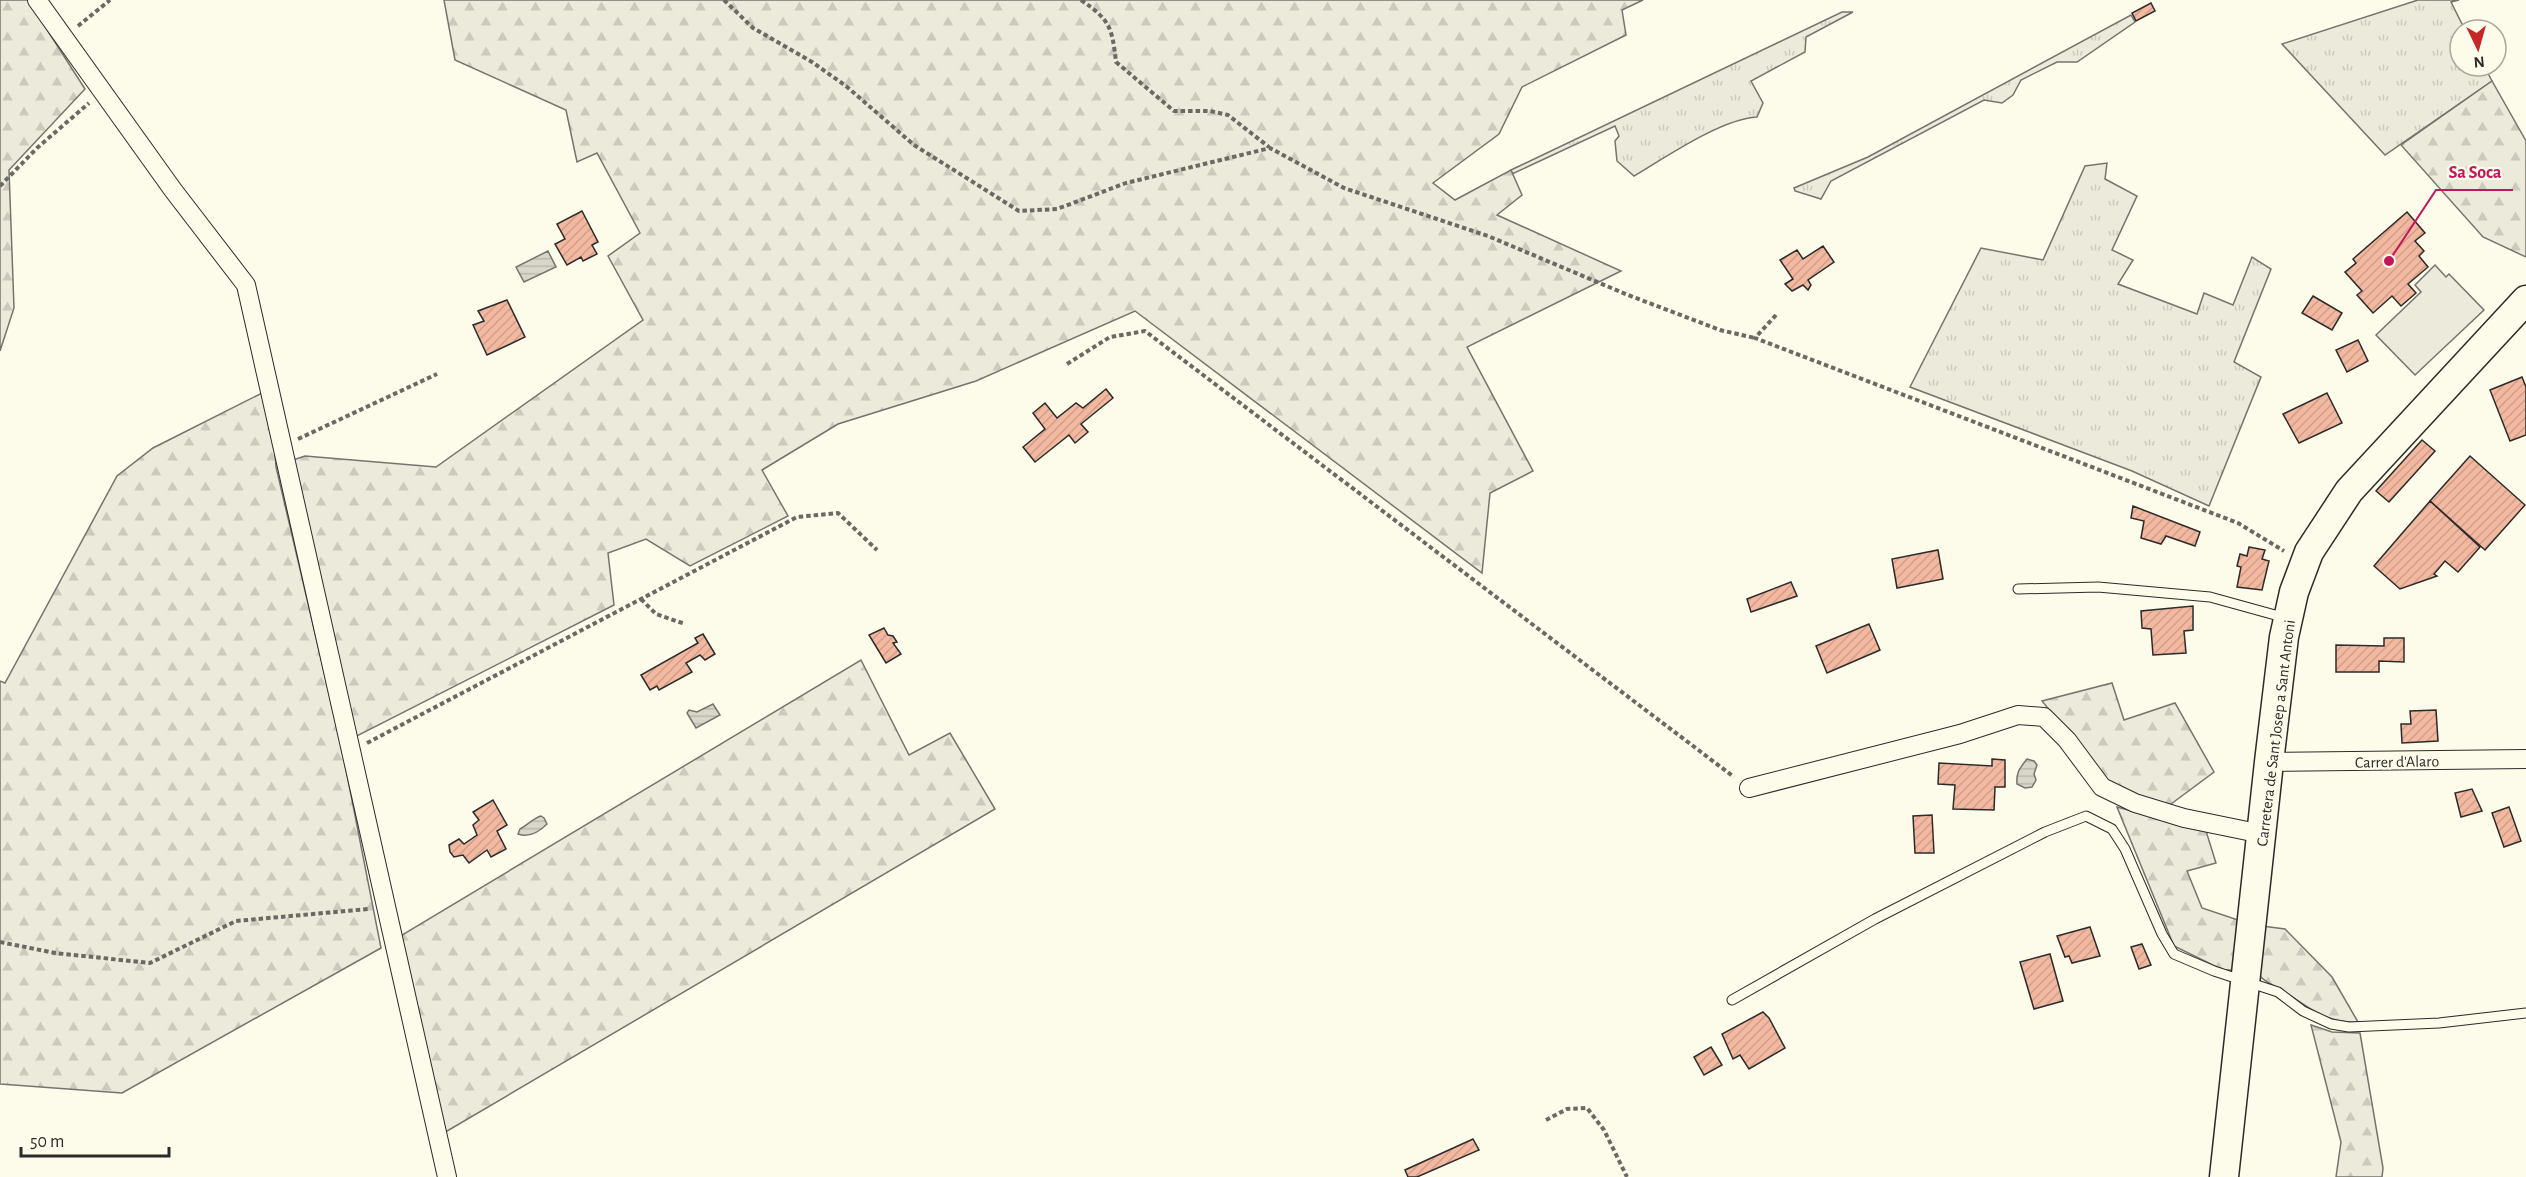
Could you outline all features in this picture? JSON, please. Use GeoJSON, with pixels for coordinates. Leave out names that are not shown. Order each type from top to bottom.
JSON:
{"type":"FeatureCollection","features":[{"type":"Feature","properties":{"kind":"main road","name":"Carretera de Sant Josep a Sant Antoni"},"geometry":{"type":"LineString","coordinates":[[2224,1177],[2269,762],[2284,637],[2294,592],[2326,524],[2349,491],[2526,300]]}},
{"type":"Feature","properties":{"kind":"street"},"geometry":{"type":"LineString","coordinates":[[37,0],[173,190],[246,285],[447,1177]]}},
{"type":"Feature","properties":{"kind":"street"},"geometry":{"type":"LineString","coordinates":[[1749,788],[1960,734],[2018,715],[2044,717],[2067,740],[2102,787],[2134,803],[2184,818],[2262,834]]}},
{"type":"Feature","properties":{"kind":"street","name":"Carrer d'Alaro"},"geometry":{"type":"LineString","coordinates":[[2269,762],[2526,759]]}},
{"type":"Feature","properties":{"kind":"lane"},"geometry":{"type":"LineString","coordinates":[[2019,589],[2098,587],[2210,597],[2288,618]]}},
{"type":"Feature","properties":{"kind":"lane"},"geometry":{"type":"LineString","coordinates":[[1731,1000],[1875,919],[2045,832],[2086,816],[2112,829],[2126,849],[2162,934],[2174,954],[2278,992],[2303,1011],[2331,1024],[2349,1027],[2439,1023],[2526,1013]]}},
{"type":"Feature","properties":{"kind":"path"},"geometry":{"type":"LineString","coordinates":[[68,42],[81,22],[110,0]]}},
{"type":"Feature","properties":{"kind":"path"},"geometry":{"type":"LineString","coordinates":[[724,0],[753,28],[812,62],[846,86],[914,145],[1019,211],[1057,209],[1126,183],[1269,147]]}},
{"type":"Feature","properties":{"kind":"path"},"geometry":{"type":"LineString","coordinates":[[1081,0],[1102,15],[1113,38],[1116,62],[1174,111],[1210,111],[1228,115],[1269,147],[1344,188],[1488,236],[1618,291],[1720,330],[1755,338],[2238,523],[2305,565]]}},
{"type":"Feature","properties":{"kind":"path"},"geometry":{"type":"LineString","coordinates":[[0,186],[37,148],[103,91]]}},
{"type":"Feature","properties":{"kind":"path"},"geometry":{"type":"LineString","coordinates":[[1755,338],[1776,315]]}},
{"type":"Feature","properties":{"kind":"path"},"geometry":{"type":"LineString","coordinates":[[1067,364],[1110,337],[1145,331],[1749,788]]}},
{"type":"Feature","properties":{"kind":"path"},"geometry":{"type":"LineString","coordinates":[[283,446],[437,374]]}},
{"type":"Feature","properties":{"kind":"path"},"geometry":{"type":"LineString","coordinates":[[352,751],[797,517],[838,513],[877,550]]}},
{"type":"Feature","properties":{"kind":"path"},"geometry":{"type":"LineString","coordinates":[[640,599],[656,614],[685,624]]}},
{"type":"Feature","properties":{"kind":"path"},"geometry":{"type":"LineString","coordinates":[[0,942],[55,953],[150,963],[236,921],[386,907]]}},
{"type":"Feature","properties":{"kind":"path"},"geometry":{"type":"LineString","coordinates":[[1546,1120],[1567,1109],[1587,1108],[1604,1130],[1627,1177]]}},
{"type":"Feature","properties":{"kind":"green space"},"geometry":{"type":"Polygon","coordinates":[[[0,0],[28,0],[85,89],[9,170],[14,308],[0,351],[0,0]]]}},
{"type":"Feature","properties":{"kind":"green space"},"geometry":{"type":"Polygon","coordinates":[[[444,0],[1643,0],[1622,10],[1626,35],[1522,87],[1499,134],[1433,183],[1455,200],[1511,170],[1522,195],[1497,215],[1621,271],[1467,347],[1533,471],[1490,493],[1482,573],[1135,311],[976,381],[838,424],[762,470],[788,516],[690,566],[646,539],[608,553],[614,605],[353,738],[293,460],[305,456],[436,467],[643,320],[608,256],[640,233],[597,153],[577,162],[566,110],[455,60],[444,0]]]}},
{"type":"Feature","properties":{"kind":"green space"},"geometry":{"type":"Polygon","coordinates":[[[2418,0],[2459,0],[2451,2],[2459,18],[2448,18],[2448,78],[2490,78],[2492,81],[2385,155],[2282,44],[2418,0]]]}},
{"type":"Feature","properties":{"kind":"green space"},"geometry":{"type":"Polygon","coordinates":[[[1842,12],[1853,12],[1806,37],[1805,52],[1751,81],[1763,103],[1757,117],[1727,124],[1634,176],[1617,161],[1615,141],[1619,136],[1615,126],[1512,174],[1511,170],[1842,12]]]}},
{"type":"Feature","properties":{"kind":"green space"},"geometry":{"type":"Polygon","coordinates":[[[2131,15],[2135,22],[2077,62],[2057,62],[2021,80],[2013,95],[2002,103],[1984,100],[1831,181],[1821,199],[1795,191],[1794,188],[1868,157],[2131,15]]]}},
{"type":"Feature","properties":{"kind":"green space"},"geometry":{"type":"Polygon","coordinates":[[[2492,81],[2526,141],[2526,257],[2483,237],[2401,145],[2492,81]]]}},
{"type":"Feature","properties":{"kind":"green space"},"geometry":{"type":"Polygon","coordinates":[[[2107,163],[2105,179],[2137,196],[2112,250],[2133,260],[2118,284],[2197,314],[2204,293],[2233,305],[2252,257],[2271,269],[2234,362],[2261,377],[2209,506],[2132,471],[1910,387],[1981,248],[2043,260],[2085,166],[2107,163]]]}},
{"type":"Feature","properties":{"kind":"green space"},"geometry":{"type":"Polygon","coordinates":[[[262,393],[274,436],[276,467],[341,744],[381,948],[122,1093],[0,1084],[0,681],[5,683],[117,476],[153,448],[262,393]]]}},
{"type":"Feature","properties":{"kind":"green space"},"geometry":{"type":"Polygon","coordinates":[[[861,660],[909,755],[950,733],[995,809],[442,1134],[397,938],[861,660]]]}},
{"type":"Feature","properties":{"kind":"green space"},"geometry":{"type":"Polygon","coordinates":[[[2112,683],[2124,720],[2175,703],[2214,772],[2167,807],[2114,789],[2042,701],[2112,683]]]}},
{"type":"Feature","properties":{"kind":"green space"},"geometry":{"type":"Polygon","coordinates":[[[2117,807],[2206,831],[2216,863],[2187,871],[2202,908],[2238,920],[2234,970],[2223,970],[2174,946],[2117,807]]]}},
{"type":"Feature","properties":{"kind":"green space"},"geometry":{"type":"Polygon","coordinates":[[[2262,926],[2285,929],[2332,977],[2358,1022],[2337,1020],[2319,1014],[2258,974],[2262,926]]]}},
{"type":"Feature","properties":{"kind":"green space"},"geometry":{"type":"Polygon","coordinates":[[[2311,1025],[2332,1032],[2360,1033],[2383,1168],[2382,1177],[2336,1177],[2341,1142],[2311,1025]]]}},
{"type":"Feature","properties":{"kind":"shaded area"},"geometry":{"type":"Polygon","coordinates":[[[548,251],[556,267],[524,282],[516,267],[548,251]]]}},
{"type":"Feature","properties":{"kind":"shaded area"},"geometry":{"type":"Polygon","coordinates":[[[2435,265],[2446,277],[2449,274],[2484,310],[2415,375],[2376,335],[2421,292],[2415,285],[2435,265]]]}},
{"type":"Feature","properties":{"kind":"shaded area"},"geometry":{"type":"Polygon","coordinates":[[[713,704],[720,715],[696,728],[687,713],[689,710],[697,712],[713,704]]]}},
{"type":"Feature","properties":{"kind":"shaded area"},"geometry":{"type":"Polygon","coordinates":[[[2027,759],[2034,761],[2037,765],[2034,774],[2036,780],[2032,787],[2025,788],[2017,784],[2017,776],[2027,759]]]}},
{"type":"Feature","properties":{"kind":"shaded area"},"geometry":{"type":"Polygon","coordinates":[[[541,816],[547,824],[541,830],[530,835],[518,834],[520,829],[541,816]]]}},
{"type":"Feature","properties":{"kind":"building"},"geometry":{"type":"Polygon","coordinates":[[[2151,3],[2155,11],[2136,21],[2132,13],[2151,3]]]}},
{"type":"Feature","properties":{"kind":"building"},"geometry":{"type":"Polygon","coordinates":[[[582,211],[598,242],[592,245],[597,254],[583,261],[581,257],[567,265],[555,244],[565,239],[557,224],[582,211]]]}},
{"type":"Feature","properties":{"kind":"building"},"geometry":{"type":"Polygon","coordinates":[[[2407,212],[2425,233],[2415,241],[2424,251],[2419,256],[2428,267],[2408,284],[2416,293],[2401,306],[2392,296],[2373,313],[2357,295],[2362,291],[2345,272],[2356,263],[2353,259],[2407,212]]]}},
{"type":"Feature","properties":{"kind":"building"},"geometry":{"type":"Polygon","coordinates":[[[1823,246],[1834,262],[1808,280],[1811,285],[1808,290],[1803,285],[1792,291],[1785,284],[1793,279],[1780,260],[1797,250],[1803,259],[1823,246]]]}},
{"type":"Feature","properties":{"kind":"building"},"geometry":{"type":"Polygon","coordinates":[[[2313,296],[2342,313],[2332,330],[2302,313],[2313,296]]]}},
{"type":"Feature","properties":{"kind":"building"},"geometry":{"type":"Polygon","coordinates":[[[507,300],[525,337],[487,355],[473,325],[484,321],[478,311],[507,300]]]}},
{"type":"Feature","properties":{"kind":"building"},"geometry":{"type":"Polygon","coordinates":[[[2358,340],[2368,361],[2347,372],[2336,350],[2358,340]]]}},
{"type":"Feature","properties":{"kind":"building"},"geometry":{"type":"Polygon","coordinates":[[[2522,377],[2526,387],[2526,435],[2510,441],[2490,390],[2522,377]]]}},
{"type":"Feature","properties":{"kind":"building"},"geometry":{"type":"Polygon","coordinates":[[[1106,389],[1113,398],[1081,424],[1088,432],[1075,443],[1069,435],[1035,462],[1023,447],[1045,429],[1033,413],[1045,403],[1057,418],[1076,403],[1083,408],[1106,389]]]}},
{"type":"Feature","properties":{"kind":"building"},"geometry":{"type":"Polygon","coordinates":[[[2327,393],[2342,423],[2299,443],[2283,414],[2327,393]]]}},
{"type":"Feature","properties":{"kind":"building"},"geometry":{"type":"Polygon","coordinates":[[[2422,440],[2435,451],[2389,502],[2376,491],[2422,440]]]}},
{"type":"Feature","properties":{"kind":"building"},"geometry":{"type":"Polygon","coordinates":[[[2470,456],[2525,505],[2485,550],[2430,501],[2470,456]]]}},
{"type":"Feature","properties":{"kind":"building"},"geometry":{"type":"Polygon","coordinates":[[[2430,501],[2480,547],[2458,572],[2445,561],[2434,574],[2437,576],[2400,589],[2374,566],[2430,501]]]}},
{"type":"Feature","properties":{"kind":"building"},"geometry":{"type":"Polygon","coordinates":[[[2133,506],[2200,532],[2195,546],[2166,536],[2161,544],[2141,538],[2144,521],[2131,518],[2133,506]]]}},
{"type":"Feature","properties":{"kind":"building"},"geometry":{"type":"Polygon","coordinates":[[[2249,547],[2265,550],[2262,559],[2269,561],[2262,590],[2237,587],[2241,567],[2237,566],[2240,554],[2247,556],[2249,547]]]}},
{"type":"Feature","properties":{"kind":"building"},"geometry":{"type":"Polygon","coordinates":[[[1938,550],[1943,579],[1897,588],[1892,559],[1938,550]]]}},
{"type":"Feature","properties":{"kind":"building"},"geometry":{"type":"Polygon","coordinates":[[[1791,582],[1797,596],[1751,612],[1747,599],[1791,582]]]}},
{"type":"Feature","properties":{"kind":"building"},"geometry":{"type":"Polygon","coordinates":[[[2193,606],[2193,630],[2184,631],[2186,653],[2153,655],[2151,629],[2142,628],[2141,611],[2193,606]]]}},
{"type":"Feature","properties":{"kind":"building"},"geometry":{"type":"Polygon","coordinates":[[[1869,624],[1880,650],[1827,673],[1816,646],[1869,624]]]}},
{"type":"Feature","properties":{"kind":"building"},"geometry":{"type":"Polygon","coordinates":[[[884,628],[888,635],[893,636],[897,642],[893,643],[901,654],[886,663],[869,635],[884,628]]]}},
{"type":"Feature","properties":{"kind":"building"},"geometry":{"type":"Polygon","coordinates":[[[703,634],[715,654],[705,660],[700,655],[686,663],[692,672],[659,690],[657,686],[650,690],[641,675],[698,643],[695,638],[703,634]]]}},
{"type":"Feature","properties":{"kind":"building"},"geometry":{"type":"Polygon","coordinates":[[[2384,638],[2404,638],[2404,662],[2379,661],[2379,672],[2336,672],[2336,645],[2384,646],[2384,638]]]}},
{"type":"Feature","properties":{"kind":"building"},"geometry":{"type":"Polygon","coordinates":[[[2436,710],[2438,741],[2402,743],[2401,724],[2411,724],[2410,711],[2436,710]]]}},
{"type":"Feature","properties":{"kind":"building"},"geometry":{"type":"Polygon","coordinates":[[[1992,759],[2005,760],[2005,787],[1995,787],[1994,810],[1953,809],[1955,785],[1938,784],[1939,763],[1992,766],[1992,759]]]}},
{"type":"Feature","properties":{"kind":"building"},"geometry":{"type":"Polygon","coordinates":[[[2472,789],[2482,811],[2461,817],[2455,793],[2472,789]]]}},
{"type":"Feature","properties":{"kind":"building"},"geometry":{"type":"Polygon","coordinates":[[[493,800],[507,825],[497,831],[506,849],[491,857],[487,850],[469,863],[463,855],[454,857],[449,845],[459,839],[464,844],[477,835],[473,825],[479,820],[473,812],[493,800]]]}},
{"type":"Feature","properties":{"kind":"building"},"geometry":{"type":"Polygon","coordinates":[[[2509,807],[2521,841],[2504,847],[2492,813],[2509,807]]]}},
{"type":"Feature","properties":{"kind":"building"},"geometry":{"type":"Polygon","coordinates":[[[1932,815],[1934,853],[1915,853],[1913,816],[1932,815]]]}},
{"type":"Feature","properties":{"kind":"building"},"geometry":{"type":"Polygon","coordinates":[[[2090,927],[2100,956],[2072,963],[2069,956],[2065,957],[2057,936],[2090,927]]]}},
{"type":"Feature","properties":{"kind":"building"},"geometry":{"type":"Polygon","coordinates":[[[2142,944],[2151,965],[2139,969],[2131,947],[2142,944]]]}},
{"type":"Feature","properties":{"kind":"building"},"geometry":{"type":"Polygon","coordinates":[[[2050,954],[2063,1001],[2034,1009],[2020,962],[2050,954]]]}},
{"type":"Feature","properties":{"kind":"building"},"geometry":{"type":"Polygon","coordinates":[[[1763,1012],[1769,1018],[1785,1048],[1749,1069],[1740,1055],[1733,1059],[1722,1034],[1763,1012]]]}},
{"type":"Feature","properties":{"kind":"building"},"geometry":{"type":"Polygon","coordinates":[[[1711,1047],[1722,1065],[1704,1075],[1694,1057],[1711,1047]]]}},
{"type":"Feature","properties":{"kind":"building"},"geometry":{"type":"Polygon","coordinates":[[[1473,1139],[1479,1150],[1417,1177],[1408,1177],[1405,1170],[1473,1139]]]}},
{"type":"Feature","properties":{"kind":"place","name":"Sa Soca"},"geometry":{"type":"Point","coordinates":[2389,261]}}]}
